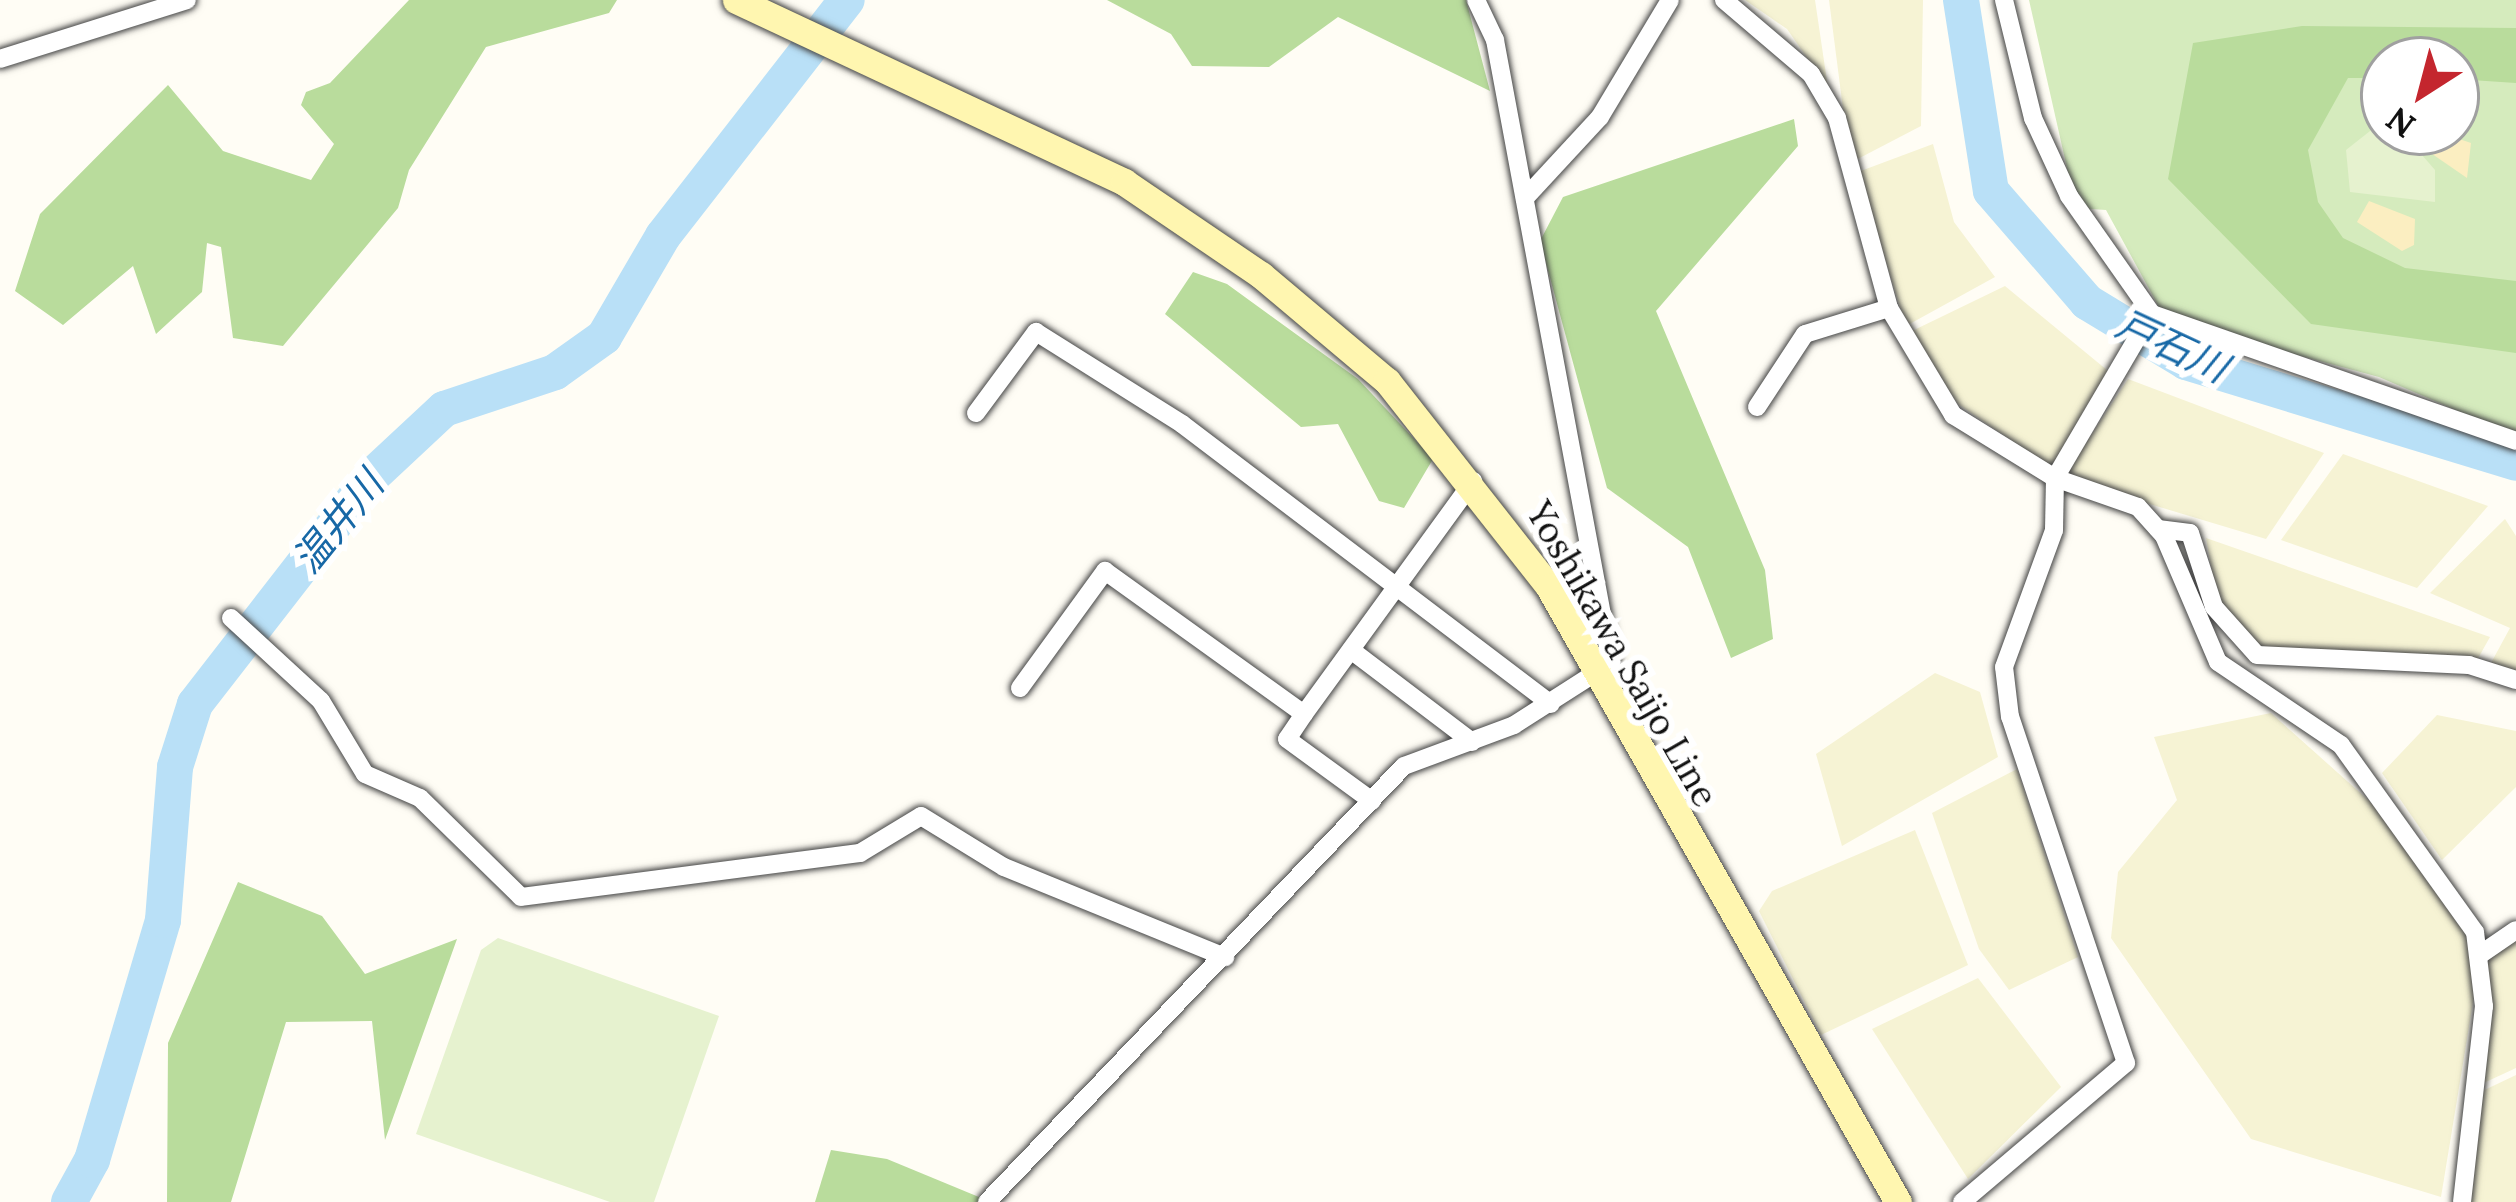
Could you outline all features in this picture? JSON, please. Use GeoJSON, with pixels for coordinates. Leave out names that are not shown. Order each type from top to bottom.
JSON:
{"type":"FeatureCollection","features":[{"type":"Feature","properties":{"kind":"main road","name":"Yoshikawa Saijo Line"},"geometry":{"type":"LineString","coordinates":[[736,0],[1124,182],[1261,274],[1387,381],[1473,481],[1598,670],[1898,1202]]}},
{"type":"Feature","properties":{"kind":"street"},"geometry":{"type":"LineString","coordinates":[[0,59],[187,0]]}},
{"type":"Feature","properties":{"kind":"street"},"geometry":{"type":"LineString","coordinates":[[987,1202],[1404,766],[1472,742],[1551,704],[1611,663],[1595,548],[1496,40],[1476,0]]}},
{"type":"Feature","properties":{"kind":"street"},"geometry":{"type":"LineString","coordinates":[[1525,198],[1600,117],[1670,0]]}},
{"type":"Feature","properties":{"kind":"street"},"geometry":{"type":"LineString","coordinates":[[1724,0],[1811,74],[1837,118],[1889,308],[1953,415],[2054,478],[2106,490],[2158,529],[2218,662],[2341,745],[2481,954],[2462,1202]]}},
{"type":"Feature","properties":{"kind":"street"},"geometry":{"type":"LineString","coordinates":[[2004,0],[2033,118],[2068,196],[2152,314],[2516,441]]}},
{"type":"Feature","properties":{"kind":"street"},"geometry":{"type":"LineString","coordinates":[[1757,407],[1805,334],[1889,308]]}},
{"type":"Feature","properties":{"kind":"street"},"geometry":{"type":"LineString","coordinates":[[1962,1202],[2126,1063],[2010,717],[2004,667],[2054,530],[2054,478],[2128,361],[2149,318]]}},
{"type":"Feature","properties":{"kind":"street"},"geometry":{"type":"LineString","coordinates":[[976,413],[1036,332],[1396,583],[1551,704]]}},
{"type":"Feature","properties":{"kind":"street"},"geometry":{"type":"LineString","coordinates":[[1372,801],[1287,740],[1473,481]]}},
{"type":"Feature","properties":{"kind":"street"},"geometry":{"type":"LineString","coordinates":[[2158,529],[2190,533],[2214,607],[2257,655],[2469,665],[2516,680]]}},
{"type":"Feature","properties":{"kind":"street"},"geometry":{"type":"LineString","coordinates":[[1020,688],[1106,571],[1304,714]]}},
{"type":"Feature","properties":{"kind":"street"},"geometry":{"type":"LineString","coordinates":[[231,618],[264,643],[321,701],[365,774],[420,798],[521,897],[860,853],[920,816],[1004,867],[1226,957]]}},
{"type":"Feature","properties":{"kind":"street"},"geometry":{"type":"LineString","coordinates":[[1351,650],[1472,742]]}},
{"type":"Feature","properties":{"kind":"street"},"geometry":{"type":"LineString","coordinates":[[2481,954],[2516,930]]}},
{"type":"Feature","properties":{"kind":"shaded area"},"geometry":{"type":"Polygon","coordinates":[[[1745,0],[1815,0],[1828,88],[1787,29],[1745,0]]]}},
{"type":"Feature","properties":{"kind":"shaded area"},"geometry":{"type":"Polygon","coordinates":[[[1829,0],[1923,0],[1921,126],[1850,163],[1829,0]]]}},
{"type":"Feature","properties":{"kind":"shaded area"},"geometry":{"type":"Polygon","coordinates":[[[1933,144],[1954,222],[1995,277],[1906,326],[1858,172],[1933,144]]]}},
{"type":"Feature","properties":{"kind":"shaded area"},"geometry":{"type":"Polygon","coordinates":[[[2005,286],[2113,375],[2053,469],[1958,404],[1910,332],[2005,286]]]}},
{"type":"Feature","properties":{"kind":"shaded area"},"geometry":{"type":"Polygon","coordinates":[[[2128,379],[2324,453],[2266,539],[2063,478],[2128,379]]]}},
{"type":"Feature","properties":{"kind":"shaded area"},"geometry":{"type":"Polygon","coordinates":[[[2343,454],[2488,506],[2417,588],[2281,540],[2343,454]]]}},
{"type":"Feature","properties":{"kind":"shaded area"},"geometry":{"type":"Polygon","coordinates":[[[2505,519],[2516,536],[2516,676],[2491,663],[2510,628],[2430,593],[2505,519]]]}},
{"type":"Feature","properties":{"kind":"shaded area"},"geometry":{"type":"Polygon","coordinates":[[[2206,538],[2490,637],[2476,662],[2249,648],[2219,614],[2206,538]]]}},
{"type":"Feature","properties":{"kind":"shaded area"},"geometry":{"type":"Polygon","coordinates":[[[1935,673],[1980,692],[1998,757],[1842,846],[1816,754],[1935,673]]]}},
{"type":"Feature","properties":{"kind":"shaded area"},"geometry":{"type":"Polygon","coordinates":[[[2271,713],[2404,832],[2481,954],[2441,1197],[2251,1139],[2111,938],[2118,872],[2177,800],[2154,737],[2271,713]]]}},
{"type":"Feature","properties":{"kind":"shaded area"},"geometry":{"type":"Polygon","coordinates":[[[2437,715],[2516,731],[2516,787],[2442,860],[2382,773],[2437,715]]]}},
{"type":"Feature","properties":{"kind":"shaded area"},"geometry":{"type":"Polygon","coordinates":[[[2017,769],[2078,957],[2009,990],[1979,949],[1932,813],[2017,769]]]}},
{"type":"Feature","properties":{"kind":"shaded area"},"geometry":{"type":"Polygon","coordinates":[[[1915,830],[1968,965],[1821,1035],[1759,911],[1772,891],[1915,830]]]}},
{"type":"Feature","properties":{"kind":"shaded area"},"geometry":{"type":"Polygon","coordinates":[[[2516,937],[2516,1068],[2475,1087],[2489,955],[2516,937]]]}},
{"type":"Feature","properties":{"kind":"shaded area"},"geometry":{"type":"Polygon","coordinates":[[[1978,978],[2061,1087],[1968,1179],[1872,1029],[1978,978]]]}},
{"type":"Feature","properties":{"kind":"shaded area"},"geometry":{"type":"Polygon","coordinates":[[[2516,1075],[2516,1202],[2466,1202],[2474,1095],[2516,1075]]]}},
{"type":"Feature","properties":{"kind":"green space"},"geometry":{"type":"Polygon","coordinates":[[[409,0],[617,0],[609,13],[486,47],[409,170],[398,208],[283,346],[233,338],[221,247],[207,243],[202,292],[156,334],[133,266],[63,325],[15,291],[40,214],[168,85],[223,151],[311,180],[334,144],[301,105],[306,92],[330,83],[409,0]]]}},
{"type":"Feature","properties":{"kind":"green space"},"geometry":{"type":"Polygon","coordinates":[[[1107,0],[1466,0],[1490,91],[1338,17],[1269,67],[1192,66],[1171,34],[1107,0]]]}},
{"type":"Feature","properties":{"kind":"green space"},"geometry":{"type":"Polygon","coordinates":[[[2029,0],[2516,0],[2516,436],[2379,377],[2166,320],[2106,210],[2076,208],[2029,0]]]}},
{"type":"Feature","properties":{"kind":"green space"},"geometry":{"type":"Polygon","coordinates":[[[2302,26],[2516,28],[2516,83],[2480,81],[2480,36],[2360,36],[2360,78],[2348,78],[2308,150],[2318,202],[2343,238],[2405,268],[2516,281],[2516,353],[2311,324],[2168,179],[2193,43],[2302,26]]]}},
{"type":"Feature","properties":{"kind":"green space"},"geometry":{"type":"Polygon","coordinates":[[[1794,119],[1798,146],[1656,311],[1765,570],[1773,639],[1731,658],[1688,547],[1607,488],[1540,241],[1563,197],[1794,119]]]}},
{"type":"Feature","properties":{"kind":"green space"},"geometry":{"type":"Polygon","coordinates":[[[2360,139],[2360,156],[2423,156],[2435,170],[2435,202],[2350,192],[2346,150],[2360,139]]]}},
{"type":"Feature","properties":{"kind":"green space"},"geometry":{"type":"Polygon","coordinates":[[[1193,272],[1227,284],[1358,379],[1433,459],[1404,508],[1379,501],[1338,424],[1301,427],[1165,314],[1193,272]]]}},
{"type":"Feature","properties":{"kind":"green space"},"geometry":{"type":"Polygon","coordinates":[[[238,882],[322,916],[365,974],[457,939],[385,1140],[372,1021],[286,1022],[231,1202],[167,1202],[168,1043],[238,882]]]}},
{"type":"Feature","properties":{"kind":"green space"},"geometry":{"type":"Polygon","coordinates":[[[498,938],[719,1016],[654,1202],[610,1202],[416,1134],[481,950],[498,938]]]}},
{"type":"Feature","properties":{"kind":"green space"},"geometry":{"type":"Polygon","coordinates":[[[831,1150],[887,1159],[991,1202],[815,1202],[831,1150]]]}},
{"type":"Feature","properties":{"kind":"sand"},"geometry":{"type":"Polygon","coordinates":[[[2435,156],[2470,156],[2467,178],[2435,156]]]}},
{"type":"Feature","properties":{"kind":"sand"},"geometry":{"type":"Polygon","coordinates":[[[2369,201],[2415,219],[2414,245],[2402,251],[2357,222],[2369,201]]]}},
{"type":"Feature","properties":{"kind":"waterway","name":"温井川"},"geometry":{"type":"LineString","coordinates":[[69,1202],[92,1160],[163,920],[175,767],[195,704],[370,478],[444,409],[555,372],[604,337],[663,236],[847,0]]}},
{"type":"Feature","properties":{"kind":"waterway","name":"戸石川"},"geometry":{"type":"LineString","coordinates":[[1961,0],[1991,191],[2087,302],[2186,362],[2516,463]]}}]}
